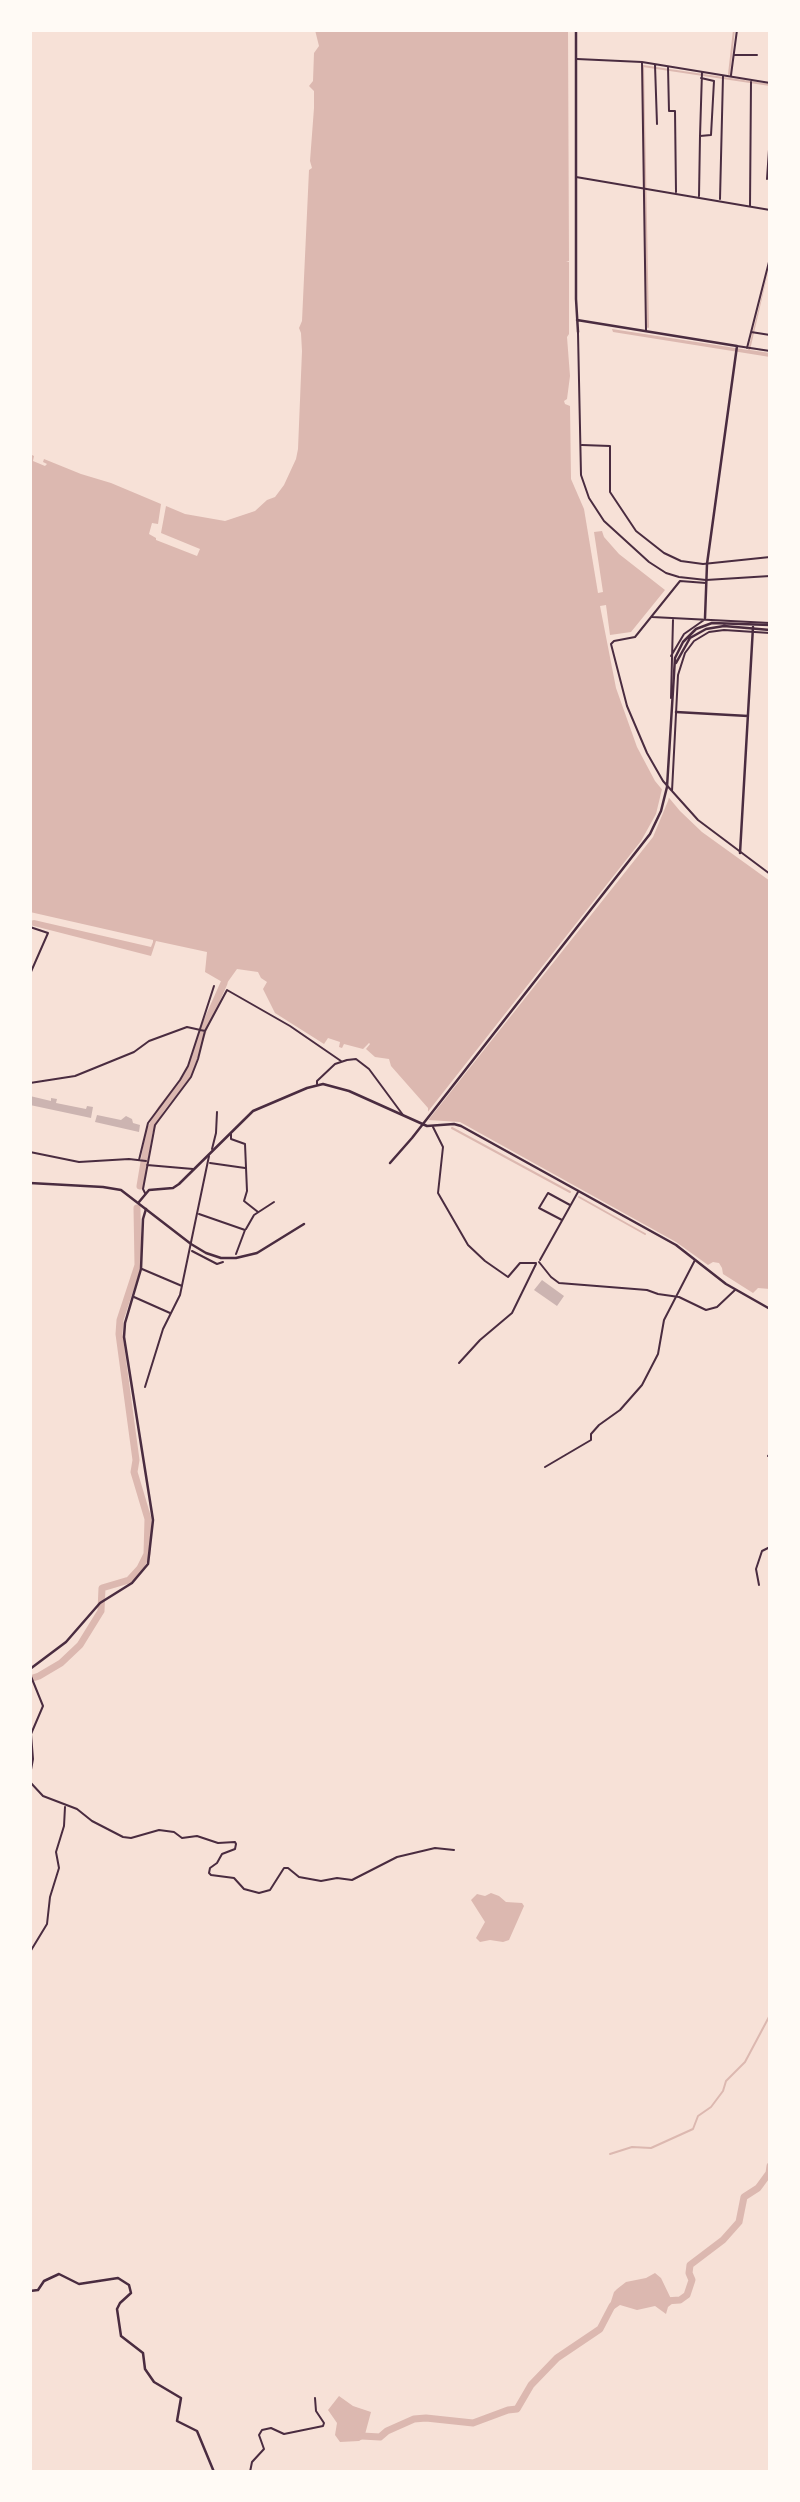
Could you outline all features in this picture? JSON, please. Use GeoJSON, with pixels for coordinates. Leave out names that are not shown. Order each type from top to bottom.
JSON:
{"type":"FeatureCollection","features":[{"type":"Feature","properties":{"kind":"main road"},"geometry":{"type":"LineString","coordinates":[[576,30],[578,331]]}},
{"type":"Feature","properties":{"kind":"main road"},"geometry":{"type":"LineString","coordinates":[[577,320],[737,346],[707,564],[705,618]]}},
{"type":"Feature","properties":{"kind":"main road"},"geometry":{"type":"LineString","coordinates":[[390,1163],[641,847],[656,823],[667,787],[674,666],[678,649],[696,629],[722,622],[753,628],[770,628]]}},
{"type":"Feature","properties":{"kind":"main road"},"geometry":{"type":"LineString","coordinates":[[740,853],[753,628]]}},
{"type":"Feature","properties":{"kind":"main road"},"geometry":{"type":"LineString","coordinates":[[676,712],[748,716]]}},
{"type":"Feature","properties":{"kind":"main road"},"geometry":{"type":"LineString","coordinates":[[139,1202],[152,1189],[176,1186],[258,1108],[317,1085],[336,1087],[433,1127],[454,1124],[461,1126],[676,1245],[735,1290],[770,1309]]}},
{"type":"Feature","properties":{"kind":"main road"},"geometry":{"type":"LineString","coordinates":[[30,1182],[112,1188],[126,1193],[191,1244],[214,1256],[244,1257],[257,1253],[304,1224]]}},
{"type":"Feature","properties":{"kind":"main road"},"geometry":{"type":"LineString","coordinates":[[30,1669],[66,1642],[102,1602],[139,1578],[146,1569],[150,1555],[153,1520],[145,1483],[124,1337],[125,1323],[141,1269],[146,1208]]}},
{"type":"Feature","properties":{"kind":"main road"},"geometry":{"type":"LineString","coordinates":[[30,2291],[38,2290],[44,2281],[59,2274],[79,2284],[118,2278],[129,2285],[131,2293],[117,2309],[121,2336],[143,2353],[145,2369],[155,2382],[181,2398],[177,2421],[197,2431],[214,2472]]}},
{"type":"Feature","properties":{"kind":"street"},"geometry":{"type":"LineString","coordinates":[[731,76],[737,30]]}},
{"type":"Feature","properties":{"kind":"street"},"geometry":{"type":"LineString","coordinates":[[734,55],[757,55]]}},
{"type":"Feature","properties":{"kind":"street"},"geometry":{"type":"LineString","coordinates":[[576,59],[642,62],[710,76],[731,76],[770,83]]}},
{"type":"Feature","properties":{"kind":"street"},"geometry":{"type":"LineString","coordinates":[[642,62],[646,189],[646,330]]}},
{"type":"Feature","properties":{"kind":"street"},"geometry":{"type":"LineString","coordinates":[[655,66],[657,124]]}},
{"type":"Feature","properties":{"kind":"street"},"geometry":{"type":"LineString","coordinates":[[668,68],[669,111],[675,111],[676,193]]}},
{"type":"Feature","properties":{"kind":"street"},"geometry":{"type":"LineString","coordinates":[[700,136],[711,135],[714,81],[710,76],[702,74]]}},
{"type":"Feature","properties":{"kind":"street"},"geometry":{"type":"LineString","coordinates":[[699,197],[702,74]]}},
{"type":"Feature","properties":{"kind":"street"},"geometry":{"type":"LineString","coordinates":[[720,200],[723,76]]}},
{"type":"Feature","properties":{"kind":"street"},"geometry":{"type":"LineString","coordinates":[[750,207],[751,81]]}},
{"type":"Feature","properties":{"kind":"street"},"geometry":{"type":"LineString","coordinates":[[767,179],[770,135]]}},
{"type":"Feature","properties":{"kind":"street"},"geometry":{"type":"LineString","coordinates":[[575,177],[770,210]]}},
{"type":"Feature","properties":{"kind":"street"},"geometry":{"type":"LineString","coordinates":[[749,348],[770,258]]}},
{"type":"Feature","properties":{"kind":"street"},"geometry":{"type":"LineString","coordinates":[[578,331],[580,445],[584,486],[604,521],[639,555],[666,573],[706,582]]}},
{"type":"Feature","properties":{"kind":"street"},"geometry":{"type":"LineString","coordinates":[[752,332],[770,335]]}},
{"type":"Feature","properties":{"kind":"street"},"geometry":{"type":"LineString","coordinates":[[737,346],[770,351]]}},
{"type":"Feature","properties":{"kind":"street"},"geometry":{"type":"LineString","coordinates":[[580,445],[610,446],[610,492],[636,531],[669,556],[681,561],[707,564],[770,557]]}},
{"type":"Feature","properties":{"kind":"street"},"geometry":{"type":"LineString","coordinates":[[770,576],[680,582],[635,637],[611,644],[637,731],[656,770],[671,792],[698,820],[770,874]]}},
{"type":"Feature","properties":{"kind":"street"},"geometry":{"type":"LineString","coordinates":[[651,617],[705,618],[770,628]]}},
{"type":"Feature","properties":{"kind":"street"},"geometry":{"type":"LineString","coordinates":[[671,657],[684,634],[705,618]]}},
{"type":"Feature","properties":{"kind":"street"},"geometry":{"type":"LineString","coordinates":[[673,619],[670,692],[676,712]]}},
{"type":"Feature","properties":{"kind":"street"},"geometry":{"type":"LineString","coordinates":[[671,792],[679,668],[689,646],[709,632],[770,628]]}},
{"type":"Feature","properties":{"kind":"street"},"geometry":{"type":"LineString","coordinates":[[30,927],[48,933],[30,974]]}},
{"type":"Feature","properties":{"kind":"street"},"geometry":{"type":"LineString","coordinates":[[145,1194],[145,1130],[152,1116],[185,1074],[214,986]]}},
{"type":"Feature","properties":{"kind":"street"},"geometry":{"type":"LineString","coordinates":[[144,1162],[155,1125],[191,1077],[205,1031],[227,990],[290,1026],[341,1061]]}},
{"type":"Feature","properties":{"kind":"street"},"geometry":{"type":"LineString","coordinates":[[30,1083],[75,1076],[134,1052],[149,1041],[187,1027],[205,1031]]}},
{"type":"Feature","properties":{"kind":"street"},"geometry":{"type":"LineString","coordinates":[[317,1085],[317,1081],[341,1061],[356,1059],[365,1064],[403,1112],[403,1116]]}},
{"type":"Feature","properties":{"kind":"street"},"geometry":{"type":"LineString","coordinates":[[145,1387],[163,1329],[183,1287],[216,1133],[217,1112]]}},
{"type":"Feature","properties":{"kind":"street"},"geometry":{"type":"LineString","coordinates":[[433,1127],[443,1147],[438,1193],[468,1245],[508,1277],[520,1263],[537,1263],[559,1283],[642,1289],[676,1296],[701,1308],[712,1310],[735,1290]]}},
{"type":"Feature","properties":{"kind":"street"},"geometry":{"type":"LineString","coordinates":[[231,1133],[231,1139],[245,1144],[247,1191],[244,1201],[258,1212]]}},
{"type":"Feature","properties":{"kind":"street"},"geometry":{"type":"LineString","coordinates":[[30,1152],[79,1162],[116,1159],[194,1170]]}},
{"type":"Feature","properties":{"kind":"street"},"geometry":{"type":"LineString","coordinates":[[209,1163],[245,1168]]}},
{"type":"Feature","properties":{"kind":"street"},"geometry":{"type":"LineString","coordinates":[[459,1363],[480,1340],[512,1313],[578,1191]]}},
{"type":"Feature","properties":{"kind":"street"},"geometry":{"type":"LineString","coordinates":[[562,1221],[540,1208],[544,1200],[548,1193],[570,1205]]}},
{"type":"Feature","properties":{"kind":"street"},"geometry":{"type":"LineString","coordinates":[[236,1254],[252,1217],[274,1202]]}},
{"type":"Feature","properties":{"kind":"street"},"geometry":{"type":"LineString","coordinates":[[198,1213],[245,1230]]}},
{"type":"Feature","properties":{"kind":"street"},"geometry":{"type":"LineString","coordinates":[[191,1250],[217,1264],[223,1262]]}},
{"type":"Feature","properties":{"kind":"street"},"geometry":{"type":"LineString","coordinates":[[545,1467],[591,1440],[591,1434],[599,1424],[620,1410],[642,1385],[658,1354],[663,1323],[695,1260]]}},
{"type":"Feature","properties":{"kind":"street"},"geometry":{"type":"LineString","coordinates":[[141,1269],[183,1287]]}},
{"type":"Feature","properties":{"kind":"street"},"geometry":{"type":"LineString","coordinates":[[133,1297],[170,1313]]}},
{"type":"Feature","properties":{"kind":"street"},"geometry":{"type":"LineString","coordinates":[[759,1585],[756,1569],[762,1551],[770,1546]]}},
{"type":"Feature","properties":{"kind":"street"},"geometry":{"type":"LineString","coordinates":[[30,1775],[33,1759],[31,1734],[43,1706],[31,1677]]}},
{"type":"Feature","properties":{"kind":"street"},"geometry":{"type":"LineString","coordinates":[[30,1782],[42,1795],[77,1809],[92,1821],[128,1838],[159,1830],[174,1832],[182,1838],[197,1836],[218,1843],[234,1842],[235,1849],[222,1854],[209,1873],[234,1878],[244,1889],[259,1893],[270,1890],[284,1868],[299,1877],[321,1881],[337,1878],[352,1880],[397,1857],[441,1847],[454,1850]]}},
{"type":"Feature","properties":{"kind":"street"},"geometry":{"type":"LineString","coordinates":[[30,1952],[47,1924],[51,1892],[59,1868],[56,1852],[63,1830],[65,1806]]}},
{"type":"Feature","properties":{"kind":"street"},"geometry":{"type":"LineString","coordinates":[[250,2472],[252,2462],[264,2449],[259,2435],[262,2430],[271,2428],[284,2434],[323,2426],[324,2423],[316,2410],[315,2398]]}},
{"type":"Feature","properties":{"kind":"shaded area"},"geometry":{"type":"Polygon","coordinates":[[[315,30],[568,30],[569,261],[566,261],[569,262],[567,337],[570,376],[567,399],[564,401],[570,406],[571,479],[584,509],[598,593],[603,592],[594,532],[602,531],[619,554],[665,590],[631,632],[610,635],[606,605],[600,606],[616,688],[637,747],[655,781],[680,811],[702,832],[770,881],[770,1289],[758,1288],[753,1293],[723,1274],[719,1263],[708,1265],[676,1242],[460,1122],[428,1120],[428,1108],[391,1066],[389,1059],[375,1057],[366,1049],[369,1043],[363,1049],[344,1044],[342,1048],[339,1047],[340,1042],[328,1038],[324,1044],[275,1013],[263,989],[267,982],[258,972],[237,969],[227,983],[224,983],[205,972],[207,952],[156,941],[151,956],[30,925],[30,921],[34,920],[151,947],[153,942],[30,912],[30,454],[34,456],[33,461],[45,466],[47,464],[43,462],[44,459],[161,504],[158,524],[152,523],[149,534],[156,540],[197,556],[200,549],[161,533],[166,506],[185,514],[225,521],[255,511],[267,500],[275,497],[284,485],[298,449],[302,351],[299,328],[302,321],[314,108],[314,91],[309,86],[313,81],[314,53],[319,46],[315,30]]]}},
{"type":"Feature","properties":{"kind":"shaded area"},"geometry":{"type":"Polygon","coordinates":[[[770,264],[750,350],[770,353],[770,357],[613,332],[612,329],[748,350],[770,264]]]}},
{"type":"Feature","properties":{"kind":"shaded area"},"geometry":{"type":"Polygon","coordinates":[[[491,1893],[506,1902],[522,1903],[524,1906],[509,1940],[503,1942],[480,1942],[476,1938],[485,1922],[471,1900],[477,1894],[485,1896],[491,1893]]]}},
{"type":"Feature","properties":{"kind":"shaded area"},"geometry":{"type":"Polygon","coordinates":[[[655,2273],[661,2278],[673,2303],[666,2314],[655,2306],[637,2310],[620,2305],[607,2314],[617,2289],[626,2282],[646,2278],[655,2273]]]}},
{"type":"Feature","properties":{"kind":"shaded area"},"geometry":{"type":"Polygon","coordinates":[[[339,2396],[353,2406],[371,2412],[364,2438],[359,2441],[340,2442],[335,2435],[337,2423],[328,2410],[339,2396]]]}},
{"type":"Feature","properties":{"kind":"pier"},"geometry":{"type":"Polygon","coordinates":[[[663,785],[670,793],[653,837],[426,1123],[423,1118],[641,841],[656,814],[663,785]]]}},
{"type":"Feature","properties":{"kind":"building"},"geometry":{"type":"Polygon","coordinates":[[[30,1096],[51,1101],[51,1098],[57,1099],[56,1103],[86,1109],[87,1106],[93,1107],[91,1118],[30,1105],[30,1096]]]}},
{"type":"Feature","properties":{"kind":"building"},"geometry":{"type":"Polygon","coordinates":[[[97,1115],[121,1120],[126,1116],[132,1119],[133,1123],[140,1125],[139,1132],[95,1122],[97,1115]]]}},
{"type":"Feature","properties":{"kind":"building"},"geometry":{"type":"Polygon","coordinates":[[[542,1280],[564,1296],[557,1306],[534,1290],[542,1280]]]}},
{"type":"Feature","properties":{"kind":"waterway"},"geometry":{"type":"LineString","coordinates":[[729,74],[734,30]]}},
{"type":"Feature","properties":{"kind":"waterway"},"geometry":{"type":"LineString","coordinates":[[648,327],[643,66],[770,85]]}},
{"type":"Feature","properties":{"kind":"waterway"},"geometry":{"type":"LineString","coordinates":[[204,1028],[224,983]]}},
{"type":"Feature","properties":{"kind":"waterway"},"geometry":{"type":"LineString","coordinates":[[140,1186],[149,1132],[161,1109],[188,1075],[203,1031]]}},
{"type":"Feature","properties":{"kind":"waterway"},"geometry":{"type":"LineString","coordinates":[[452,1128],[570,1192]]}},
{"type":"Feature","properties":{"kind":"waterway"},"geometry":{"type":"LineString","coordinates":[[579,1197],[645,1234]]}},
{"type":"Feature","properties":{"kind":"waterway"},"geometry":{"type":"LineString","coordinates":[[30,1679],[61,1663],[80,1645],[101,1611],[102,1588],[129,1580],[140,1568],[147,1554],[148,1519],[134,1472],[136,1460],[119,1334],[120,1320],[138,1265],[137,1208]]}},
{"type":"Feature","properties":{"kind":"waterway"},"geometry":{"type":"LineString","coordinates":[[610,2154],[632,2147],[651,2148],[693,2129],[698,2116],[711,2107],[723,2091],[726,2081],[745,2062],[770,2015]]}},
{"type":"Feature","properties":{"kind":"waterway"},"geometry":{"type":"LineString","coordinates":[[665,2301],[680,2300],[687,2295],[692,2280],[690,2265],[723,2240],[739,2222],[744,2197],[758,2188],[769,2173],[770,2166]]}},
{"type":"Feature","properties":{"kind":"waterway"},"geometry":{"type":"LineString","coordinates":[[362,2436],[380,2437],[414,2419],[473,2423],[517,2409],[531,2385],[557,2358],[600,2329],[612,2306]]}}]}
